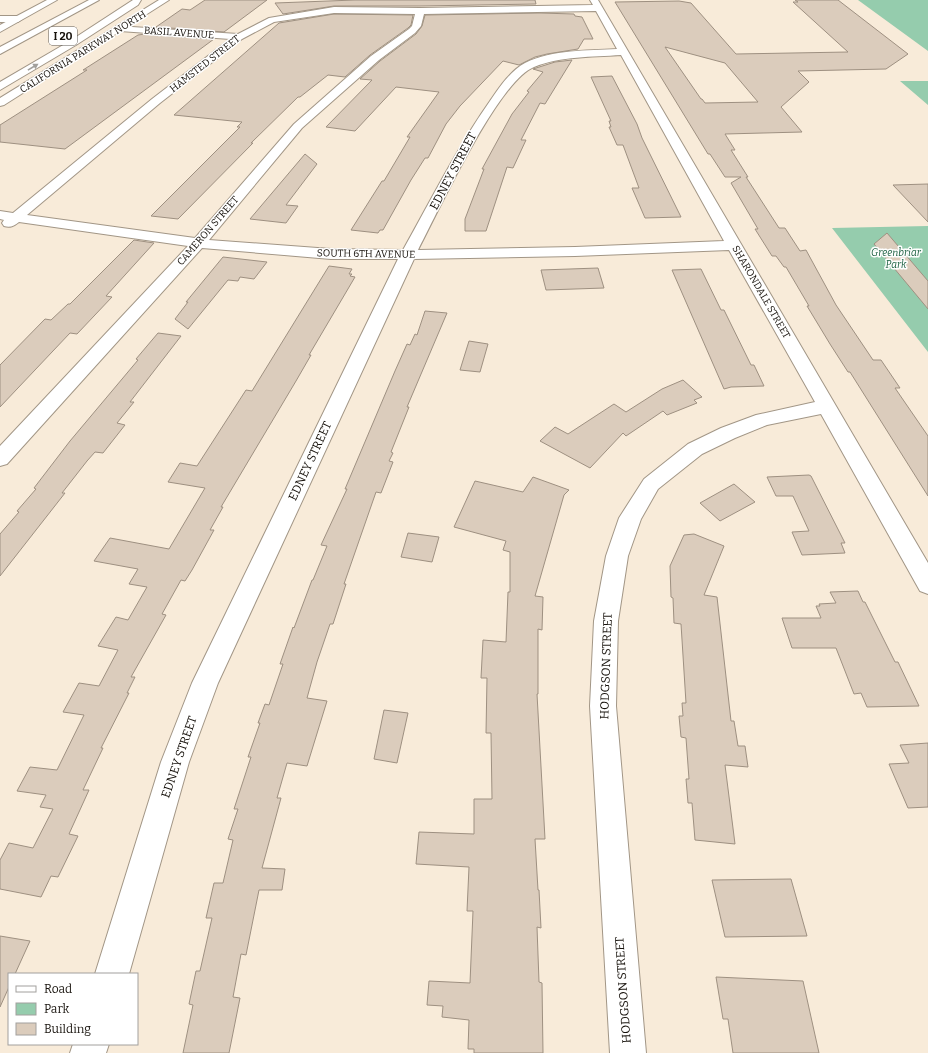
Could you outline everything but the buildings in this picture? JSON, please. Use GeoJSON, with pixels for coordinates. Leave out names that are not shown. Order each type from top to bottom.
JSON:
{"type":"FeatureCollection","features":[{"type":"Feature","properties":{"kind":"main road"},"geometry":{"type":"LineString","coordinates":[[0,29],[53,0]]}},
{"type":"Feature","properties":{"kind":"main road","name":"I 20"},"geometry":{"type":"LineString","coordinates":[[0,51],[95,0]]}},
{"type":"Feature","properties":{"kind":"main road","name":"I 20"},"geometry":{"type":"LineString","coordinates":[[86,23],[126,0]]}},
{"type":"Feature","properties":{"kind":"main road"},"geometry":{"type":"LineString","coordinates":[[0,87],[86,35],[137,0]]}},
{"type":"Feature","properties":{"kind":"main road","name":"CALIFORNIA PARKWAY NORTH"},"geometry":{"type":"LineString","coordinates":[[0,103],[165,0]]}},
{"type":"Feature","properties":{"kind":"main road","name":"HAMSTED STREET"},"geometry":{"type":"LineString","coordinates":[[0,230],[156,101],[239,37],[272,20],[334,10],[420,11],[596,4]]}},
{"type":"Feature","properties":{"kind":"main road","name":"SHARONDALE STREET"},"geometry":{"type":"LineString","coordinates":[[596,4],[928,584]]}},
{"type":"Feature","properties":{"kind":"main road","name":"CAMERON STREET"},"geometry":{"type":"LineString","coordinates":[[0,459],[199,243],[298,126],[331,95],[375,58],[412,31],[416,26],[420,11]]}},
{"type":"Feature","properties":{"kind":"main road"},"geometry":{"type":"LineString","coordinates":[[0,42],[40,22],[62,17]]}},
{"type":"Feature","properties":{"kind":"main road"},"geometry":{"type":"LineString","coordinates":[[0,19],[18,19]]}},
{"type":"Feature","properties":{"kind":"main road","name":"BASIL AVENUE"},"geometry":{"type":"LineString","coordinates":[[120,28],[239,37]]}},
{"type":"Feature","properties":{"kind":"main road","name":"EDNEY STREET"},"geometry":{"type":"LineString","coordinates":[[112,973],[176,762],[205,683],[408,255],[475,130],[503,90],[520,71],[528,66],[558,56],[623,52]]}},
{"type":"Feature","properties":{"kind":"main road","name":"SOUTH 6TH AVENUE"},"geometry":{"type":"LineString","coordinates":[[0,215],[199,243],[331,254],[408,255],[582,251],[734,245]]}},
{"type":"Feature","properties":{"kind":"main road","name":"HODGSON STREET"},"geometry":{"type":"LineString","coordinates":[[628,1053],[603,706],[606,621],[617,556],[630,518],[651,484],[695,450],[728,433],[763,420],[827,406]]}},
{"type":"Feature","properties":{"kind":"green space"},"geometry":{"type":"Polygon","coordinates":[[[858,0],[928,0],[928,51],[858,0]]]}},
{"type":"Feature","properties":{"kind":"green space"},"geometry":{"type":"Polygon","coordinates":[[[900,81],[928,81],[928,105],[900,81]]]}},
{"type":"Feature","properties":{"kind":"green space","name":"Greenbriar Park"},"geometry":{"type":"Polygon","coordinates":[[[928,226],[928,352],[832,228],[928,226]]]}}]}
